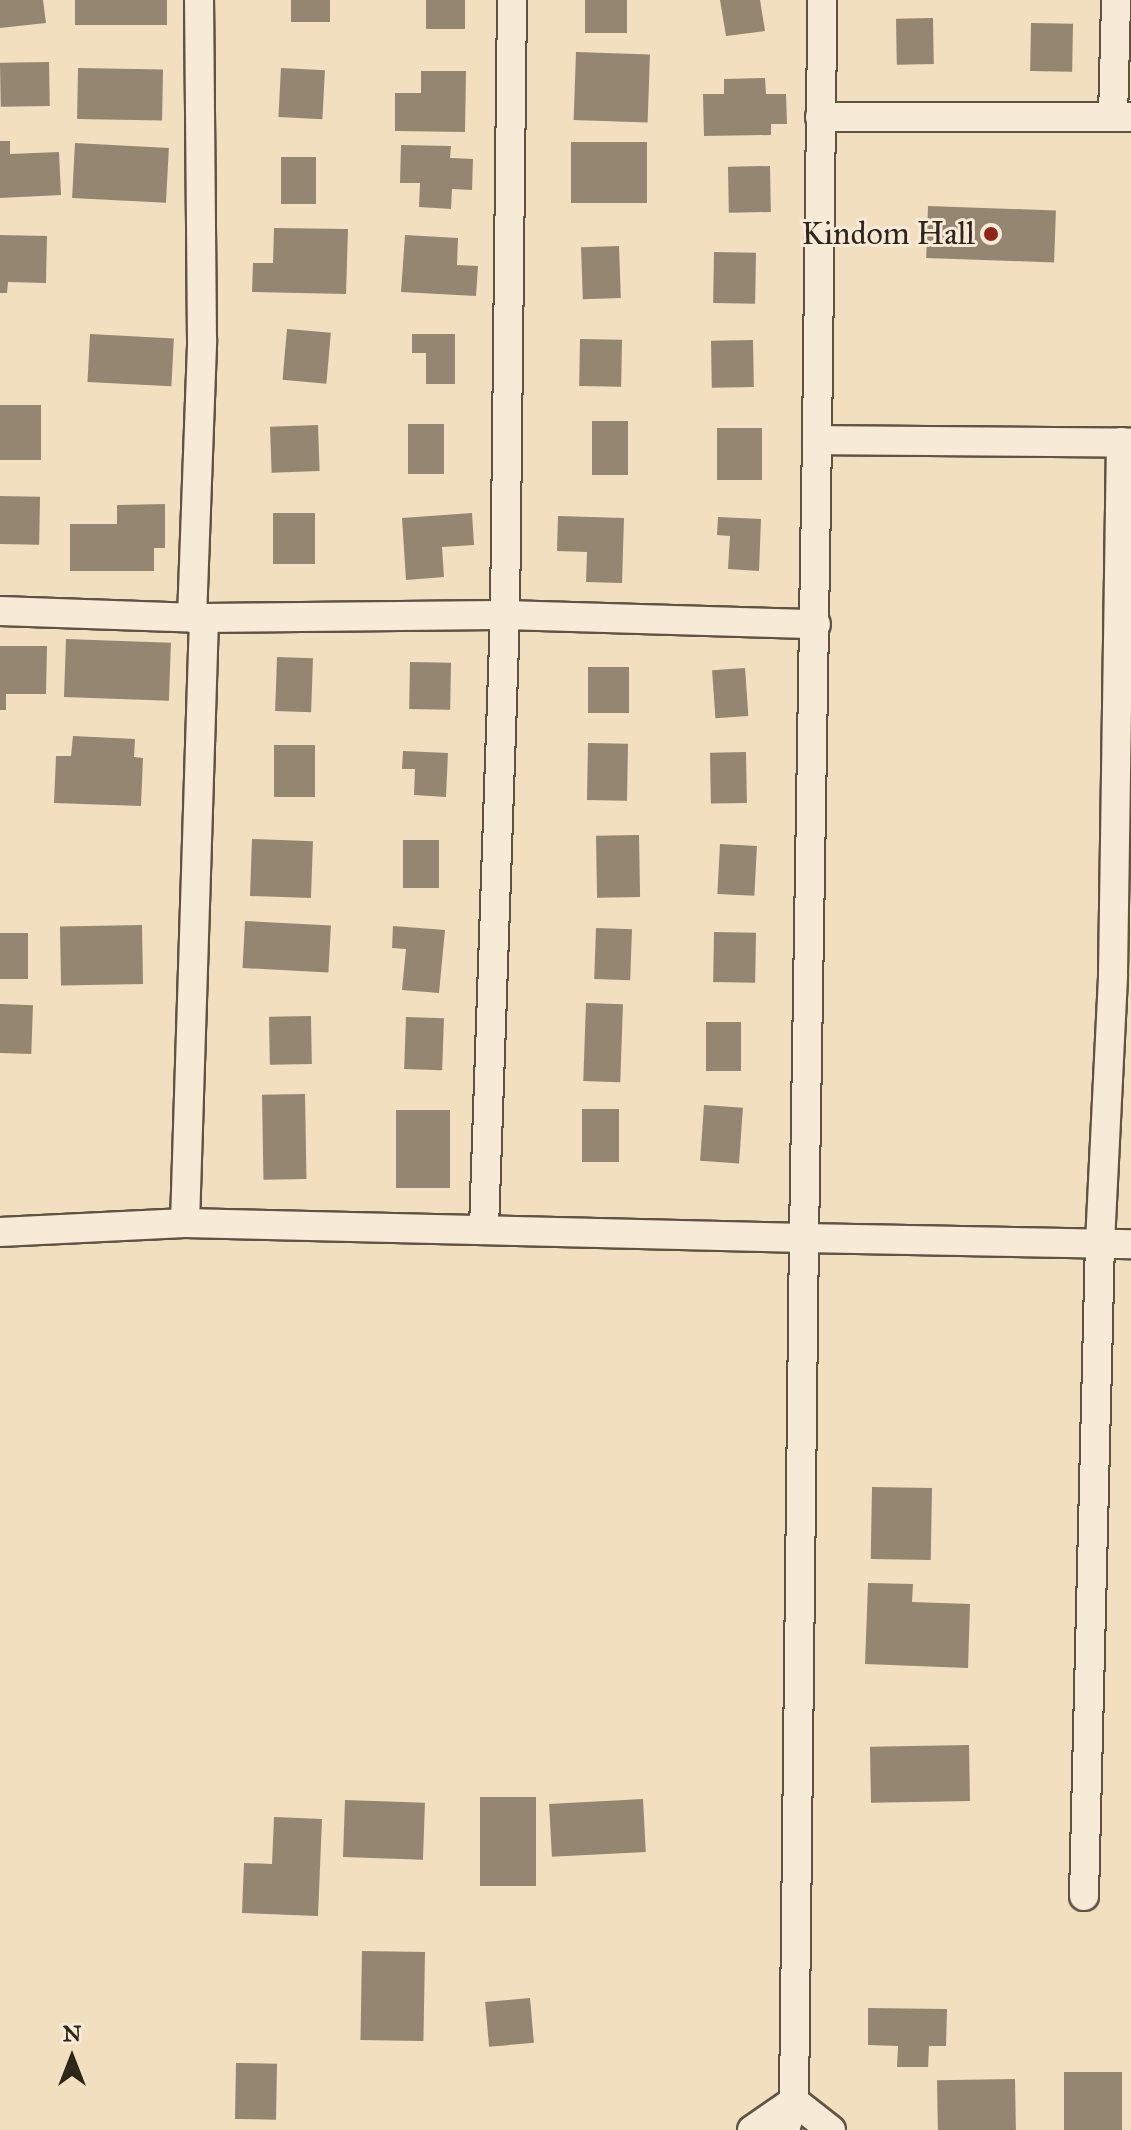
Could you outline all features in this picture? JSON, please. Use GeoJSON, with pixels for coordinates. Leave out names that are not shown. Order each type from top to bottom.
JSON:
{"type":"FeatureCollection","features":[{"type":"Feature","properties":{"kind":"street"},"geometry":{"type":"LineString","coordinates":[[185,1223],[202,340],[199,0]]}},
{"type":"Feature","properties":{"kind":"street"},"geometry":{"type":"LineString","coordinates":[[484,1228],[505,615],[512,0]]}},
{"type":"Feature","properties":{"kind":"street"},"geometry":{"type":"LineString","coordinates":[[785,2130],[794,2101],[822,0]]}},
{"type":"Feature","properties":{"kind":"street"},"geometry":{"type":"LineString","coordinates":[[820,117],[1122,117],[1116,0]]}},
{"type":"Feature","properties":{"kind":"street"},"geometry":{"type":"LineString","coordinates":[[817,440],[1126,443],[1122,974],[1100,1243],[1084,1896]]}},
{"type":"Feature","properties":{"kind":"street"},"geometry":{"type":"LineString","coordinates":[[0,611],[198,618],[505,615],[816,624]]}},
{"type":"Feature","properties":{"kind":"street"},"geometry":{"type":"LineString","coordinates":[[0,1232],[185,1223],[1131,1244]]}},
{"type":"Feature","properties":{"kind":"street"},"geometry":{"type":"LineString","coordinates":[[752,2130],[794,2101]]}},
{"type":"Feature","properties":{"kind":"street"},"geometry":{"type":"LineString","coordinates":[[794,2101],[831,2130]]}},
{"type":"Feature","properties":{"kind":"building"},"geometry":{"type":"Polygon","coordinates":[[[0,0],[43,0],[46,23],[0,28],[0,0]]]}},
{"type":"Feature","properties":{"kind":"building"},"geometry":{"type":"Polygon","coordinates":[[[75,0],[167,0],[167,25],[75,25],[75,0]]]}},
{"type":"Feature","properties":{"kind":"building"},"geometry":{"type":"Polygon","coordinates":[[[291,0],[330,0],[330,22],[291,22],[291,0]]]}},
{"type":"Feature","properties":{"kind":"building"},"geometry":{"type":"Polygon","coordinates":[[[426,0],[465,0],[465,29],[426,29],[426,0]]]}},
{"type":"Feature","properties":{"kind":"building"},"geometry":{"type":"Polygon","coordinates":[[[585,0],[627,0],[627,33],[585,33],[585,0]]]}},
{"type":"Feature","properties":{"kind":"building"},"geometry":{"type":"Polygon","coordinates":[[[720,0],[760,0],[765,31],[726,36],[720,0]]]}},
{"type":"Feature","properties":{"kind":"building"},"geometry":{"type":"Polygon","coordinates":[[[933,18],[934,64],[897,65],[896,19],[933,18]]]}},
{"type":"Feature","properties":{"kind":"building"},"geometry":{"type":"Polygon","coordinates":[[[1031,23],[1073,24],[1072,72],[1030,71],[1031,23]]]}},
{"type":"Feature","properties":{"kind":"building"},"geometry":{"type":"Polygon","coordinates":[[[576,52],[650,55],[648,123],[574,120],[576,52]]]}},
{"type":"Feature","properties":{"kind":"building"},"geometry":{"type":"Polygon","coordinates":[[[49,62],[50,106],[1,107],[0,63],[49,62]]]}},
{"type":"Feature","properties":{"kind":"building"},"geometry":{"type":"Polygon","coordinates":[[[78,68],[163,69],[162,120],[77,119],[78,68]]]}},
{"type":"Feature","properties":{"kind":"building"},"geometry":{"type":"Polygon","coordinates":[[[281,68],[325,70],[322,119],[278,117],[281,68]]]}},
{"type":"Feature","properties":{"kind":"building"},"geometry":{"type":"Polygon","coordinates":[[[421,71],[466,71],[465,132],[395,131],[395,93],[421,93],[421,71]]]}},
{"type":"Feature","properties":{"kind":"building"},"geometry":{"type":"Polygon","coordinates":[[[765,78],[766,94],[786,94],[787,124],[771,124],[771,135],[704,136],[703,94],[724,94],[724,79],[765,78]]]}},
{"type":"Feature","properties":{"kind":"building"},"geometry":{"type":"Polygon","coordinates":[[[0,141],[10,141],[10,154],[59,152],[61,195],[0,198],[0,141]]]}},
{"type":"Feature","properties":{"kind":"building"},"geometry":{"type":"Polygon","coordinates":[[[571,142],[647,142],[647,203],[571,203],[571,142]]]}},
{"type":"Feature","properties":{"kind":"building"},"geometry":{"type":"Polygon","coordinates":[[[75,143],[169,148],[166,203],[72,198],[75,143]]]}},
{"type":"Feature","properties":{"kind":"building"},"geometry":{"type":"Polygon","coordinates":[[[401,145],[451,146],[450,158],[473,159],[472,190],[452,189],[451,209],[419,207],[420,183],[400,183],[401,145]]]}},
{"type":"Feature","properties":{"kind":"building"},"geometry":{"type":"Polygon","coordinates":[[[281,157],[316,157],[316,204],[281,204],[281,157]]]}},
{"type":"Feature","properties":{"kind":"building"},"geometry":{"type":"Polygon","coordinates":[[[770,166],[771,212],[729,213],[728,167],[770,166]]]}},
{"type":"Feature","properties":{"kind":"building","name":"Kindom Hall"},"geometry":{"type":"Polygon","coordinates":[[[928,206],[1056,210],[1054,262],[926,258],[928,206]]]}},
{"type":"Feature","properties":{"kind":"building"},"geometry":{"type":"Polygon","coordinates":[[[274,228],[348,229],[346,294],[252,292],[253,263],[273,263],[274,228]]]}},
{"type":"Feature","properties":{"kind":"building"},"geometry":{"type":"Polygon","coordinates":[[[0,235],[47,236],[46,283],[8,282],[7,293],[0,293],[0,235]]]}},
{"type":"Feature","properties":{"kind":"building"},"geometry":{"type":"Polygon","coordinates":[[[405,235],[458,238],[457,265],[478,266],[476,296],[401,292],[405,235]]]}},
{"type":"Feature","properties":{"kind":"building"},"geometry":{"type":"Polygon","coordinates":[[[619,246],[621,298],[583,299],[581,247],[619,246]]]}},
{"type":"Feature","properties":{"kind":"building"},"geometry":{"type":"Polygon","coordinates":[[[714,252],[756,253],[755,304],[713,303],[714,252]]]}},
{"type":"Feature","properties":{"kind":"building"},"geometry":{"type":"Polygon","coordinates":[[[287,329],[331,333],[326,384],[283,380],[287,329]]]}},
{"type":"Feature","properties":{"kind":"building"},"geometry":{"type":"Polygon","coordinates":[[[90,334],[174,338],[171,386],[87,382],[90,334]]]}},
{"type":"Feature","properties":{"kind":"building"},"geometry":{"type":"Polygon","coordinates":[[[412,334],[455,334],[455,384],[426,384],[426,353],[412,353],[412,334]]]}},
{"type":"Feature","properties":{"kind":"building"},"geometry":{"type":"Polygon","coordinates":[[[580,339],[622,340],[621,387],[579,386],[580,339]]]}},
{"type":"Feature","properties":{"kind":"building"},"geometry":{"type":"Polygon","coordinates":[[[753,340],[754,387],[712,388],[711,341],[753,340]]]}},
{"type":"Feature","properties":{"kind":"building"},"geometry":{"type":"Polygon","coordinates":[[[0,405],[41,405],[41,460],[0,460],[0,405]]]}},
{"type":"Feature","properties":{"kind":"building"},"geometry":{"type":"Polygon","coordinates":[[[592,421],[628,421],[628,475],[592,475],[592,421]]]}},
{"type":"Feature","properties":{"kind":"building"},"geometry":{"type":"Polygon","coordinates":[[[408,424],[444,424],[444,474],[408,474],[408,424]]]}},
{"type":"Feature","properties":{"kind":"building"},"geometry":{"type":"Polygon","coordinates":[[[318,425],[320,471],[272,473],[270,427],[318,425]]]}},
{"type":"Feature","properties":{"kind":"building"},"geometry":{"type":"Polygon","coordinates":[[[717,428],[762,428],[762,480],[717,480],[717,428]]]}},
{"type":"Feature","properties":{"kind":"building"},"geometry":{"type":"Polygon","coordinates":[[[0,496],[40,497],[39,545],[0,544],[0,496]]]}},
{"type":"Feature","properties":{"kind":"building"},"geometry":{"type":"Polygon","coordinates":[[[165,504],[165,548],[154,548],[154,571],[70,571],[70,524],[117,524],[117,505],[165,504]]]}},
{"type":"Feature","properties":{"kind":"building"},"geometry":{"type":"Polygon","coordinates":[[[273,513],[315,513],[315,564],[273,564],[273,513]]]}},
{"type":"Feature","properties":{"kind":"building"},"geometry":{"type":"Polygon","coordinates":[[[472,513],[474,545],[442,547],[444,577],[406,580],[402,518],[472,513]]]}},
{"type":"Feature","properties":{"kind":"building"},"geometry":{"type":"Polygon","coordinates":[[[558,516],[624,518],[622,583],[586,582],[587,552],[557,551],[558,516]]]}},
{"type":"Feature","properties":{"kind":"building"},"geometry":{"type":"Polygon","coordinates":[[[718,517],[761,519],[759,571],[728,569],[730,536],[717,535],[718,517]]]}},
{"type":"Feature","properties":{"kind":"building"},"geometry":{"type":"Polygon","coordinates":[[[66,639],[171,643],[169,701],[64,697],[66,639]]]}},
{"type":"Feature","properties":{"kind":"building"},"geometry":{"type":"Polygon","coordinates":[[[0,646],[47,646],[46,694],[6,694],[6,710],[0,710],[0,646]]]}},
{"type":"Feature","properties":{"kind":"building"},"geometry":{"type":"Polygon","coordinates":[[[277,657],[313,658],[311,712],[275,711],[277,657]]]}},
{"type":"Feature","properties":{"kind":"building"},"geometry":{"type":"Polygon","coordinates":[[[410,662],[451,663],[450,710],[409,709],[410,662]]]}},
{"type":"Feature","properties":{"kind":"building"},"geometry":{"type":"Polygon","coordinates":[[[588,667],[629,667],[629,713],[588,713],[588,667]]]}},
{"type":"Feature","properties":{"kind":"building"},"geometry":{"type":"Polygon","coordinates":[[[745,668],[748,716],[715,718],[712,670],[745,668]]]}},
{"type":"Feature","properties":{"kind":"building"},"geometry":{"type":"Polygon","coordinates":[[[73,736],[135,739],[134,757],[143,758],[141,806],[54,803],[56,756],[71,756],[73,736]]]}},
{"type":"Feature","properties":{"kind":"building"},"geometry":{"type":"Polygon","coordinates":[[[588,743],[628,744],[627,801],[587,800],[588,743]]]}},
{"type":"Feature","properties":{"kind":"building"},"geometry":{"type":"Polygon","coordinates":[[[274,745],[315,745],[315,797],[274,797],[274,745]]]}},
{"type":"Feature","properties":{"kind":"building"},"geometry":{"type":"Polygon","coordinates":[[[403,751],[448,753],[446,797],[414,795],[415,769],[402,769],[403,751]]]}},
{"type":"Feature","properties":{"kind":"building"},"geometry":{"type":"Polygon","coordinates":[[[746,752],[747,803],[711,804],[710,753],[746,752]]]}},
{"type":"Feature","properties":{"kind":"building"},"geometry":{"type":"Polygon","coordinates":[[[639,835],[640,897],[597,898],[596,836],[639,835]]]}},
{"type":"Feature","properties":{"kind":"building"},"geometry":{"type":"Polygon","coordinates":[[[252,839],[313,841],[311,898],[250,896],[252,839]]]}},
{"type":"Feature","properties":{"kind":"building"},"geometry":{"type":"Polygon","coordinates":[[[403,840],[439,840],[439,888],[403,888],[403,840]]]}},
{"type":"Feature","properties":{"kind":"building"},"geometry":{"type":"Polygon","coordinates":[[[720,844],[757,846],[754,896],[717,894],[720,844]]]}},
{"type":"Feature","properties":{"kind":"building"},"geometry":{"type":"Polygon","coordinates":[[[245,921],[331,926],[328,972],[243,968],[245,921]]]}},
{"type":"Feature","properties":{"kind":"building"},"geometry":{"type":"Polygon","coordinates":[[[142,925],[143,984],[61,985],[60,926],[142,925]]]}},
{"type":"Feature","properties":{"kind":"building"},"geometry":{"type":"Polygon","coordinates":[[[393,926],[445,930],[439,993],[402,990],[406,949],[392,948],[393,926]]]}},
{"type":"Feature","properties":{"kind":"building"},"geometry":{"type":"Polygon","coordinates":[[[596,928],[632,929],[630,980],[594,979],[596,928]]]}},
{"type":"Feature","properties":{"kind":"building"},"geometry":{"type":"Polygon","coordinates":[[[714,932],[756,933],[755,983],[713,982],[714,932]]]}},
{"type":"Feature","properties":{"kind":"building"},"geometry":{"type":"Polygon","coordinates":[[[0,933],[28,933],[28,979],[0,979],[0,933]]]}},
{"type":"Feature","properties":{"kind":"building"},"geometry":{"type":"Polygon","coordinates":[[[586,1003],[623,1004],[620,1082],[583,1081],[586,1003]]]}},
{"type":"Feature","properties":{"kind":"building"},"geometry":{"type":"Polygon","coordinates":[[[0,1004],[33,1005],[31,1054],[0,1053],[0,1004]]]}},
{"type":"Feature","properties":{"kind":"building"},"geometry":{"type":"Polygon","coordinates":[[[311,1016],[312,1064],[270,1065],[269,1017],[311,1016]]]}},
{"type":"Feature","properties":{"kind":"building"},"geometry":{"type":"Polygon","coordinates":[[[406,1017],[444,1018],[442,1070],[404,1069],[406,1017]]]}},
{"type":"Feature","properties":{"kind":"building"},"geometry":{"type":"Polygon","coordinates":[[[706,1022],[741,1022],[741,1071],[706,1071],[706,1022]]]}},
{"type":"Feature","properties":{"kind":"building"},"geometry":{"type":"Polygon","coordinates":[[[305,1094],[306,1179],[263,1180],[262,1095],[305,1094]]]}},
{"type":"Feature","properties":{"kind":"building"},"geometry":{"type":"Polygon","coordinates":[[[704,1105],[743,1108],[739,1164],[700,1161],[704,1105]]]}},
{"type":"Feature","properties":{"kind":"building"},"geometry":{"type":"Polygon","coordinates":[[[582,1109],[619,1109],[619,1162],[582,1162],[582,1109]]]}},
{"type":"Feature","properties":{"kind":"building"},"geometry":{"type":"Polygon","coordinates":[[[396,1110],[450,1110],[450,1188],[396,1188],[396,1110]]]}},
{"type":"Feature","properties":{"kind":"building"},"geometry":{"type":"Polygon","coordinates":[[[872,1487],[932,1488],[931,1560],[871,1559],[872,1487]]]}},
{"type":"Feature","properties":{"kind":"building"},"geometry":{"type":"Polygon","coordinates":[[[868,1583],[913,1584],[912,1602],[970,1604],[968,1668],[865,1664],[868,1583]]]}},
{"type":"Feature","properties":{"kind":"building"},"geometry":{"type":"Polygon","coordinates":[[[969,1745],[970,1801],[871,1803],[870,1747],[969,1745]]]}},
{"type":"Feature","properties":{"kind":"building"},"geometry":{"type":"Polygon","coordinates":[[[480,1797],[536,1797],[536,1886],[480,1886],[480,1797]]]}},
{"type":"Feature","properties":{"kind":"building"},"geometry":{"type":"Polygon","coordinates":[[[643,1799],[646,1852],[552,1857],[549,1804],[643,1799]]]}},
{"type":"Feature","properties":{"kind":"building"},"geometry":{"type":"Polygon","coordinates":[[[345,1800],[425,1803],[423,1860],[343,1857],[345,1800]]]}},
{"type":"Feature","properties":{"kind":"building"},"geometry":{"type":"Polygon","coordinates":[[[274,1817],[322,1819],[318,1916],[242,1913],[244,1863],[272,1864],[274,1817]]]}},
{"type":"Feature","properties":{"kind":"building"},"geometry":{"type":"Polygon","coordinates":[[[362,1951],[425,1952],[423,2041],[360,2040],[362,1951]]]}},
{"type":"Feature","properties":{"kind":"building"},"geometry":{"type":"Polygon","coordinates":[[[530,1998],[534,2043],[489,2047],[485,2002],[530,1998]]]}},
{"type":"Feature","properties":{"kind":"building"},"geometry":{"type":"Polygon","coordinates":[[[868,2008],[947,2009],[946,2046],[929,2046],[928,2067],[897,2067],[898,2046],[868,2045],[868,2008]]]}},
{"type":"Feature","properties":{"kind":"building"},"geometry":{"type":"Polygon","coordinates":[[[236,2063],[277,2064],[276,2120],[235,2119],[236,2063]]]}},
{"type":"Feature","properties":{"kind":"building"},"geometry":{"type":"Polygon","coordinates":[[[1064,2072],[1122,2072],[1122,2130],[1064,2130],[1064,2072]]]}},
{"type":"Feature","properties":{"kind":"building"},"geometry":{"type":"Polygon","coordinates":[[[1015,2079],[1016,2130],[938,2130],[937,2080],[1015,2079]]]}},
{"type":"Feature","properties":{"kind":"place","name":"Kindom Hall"},"geometry":{"type":"Point","coordinates":[991,234]}}]}
